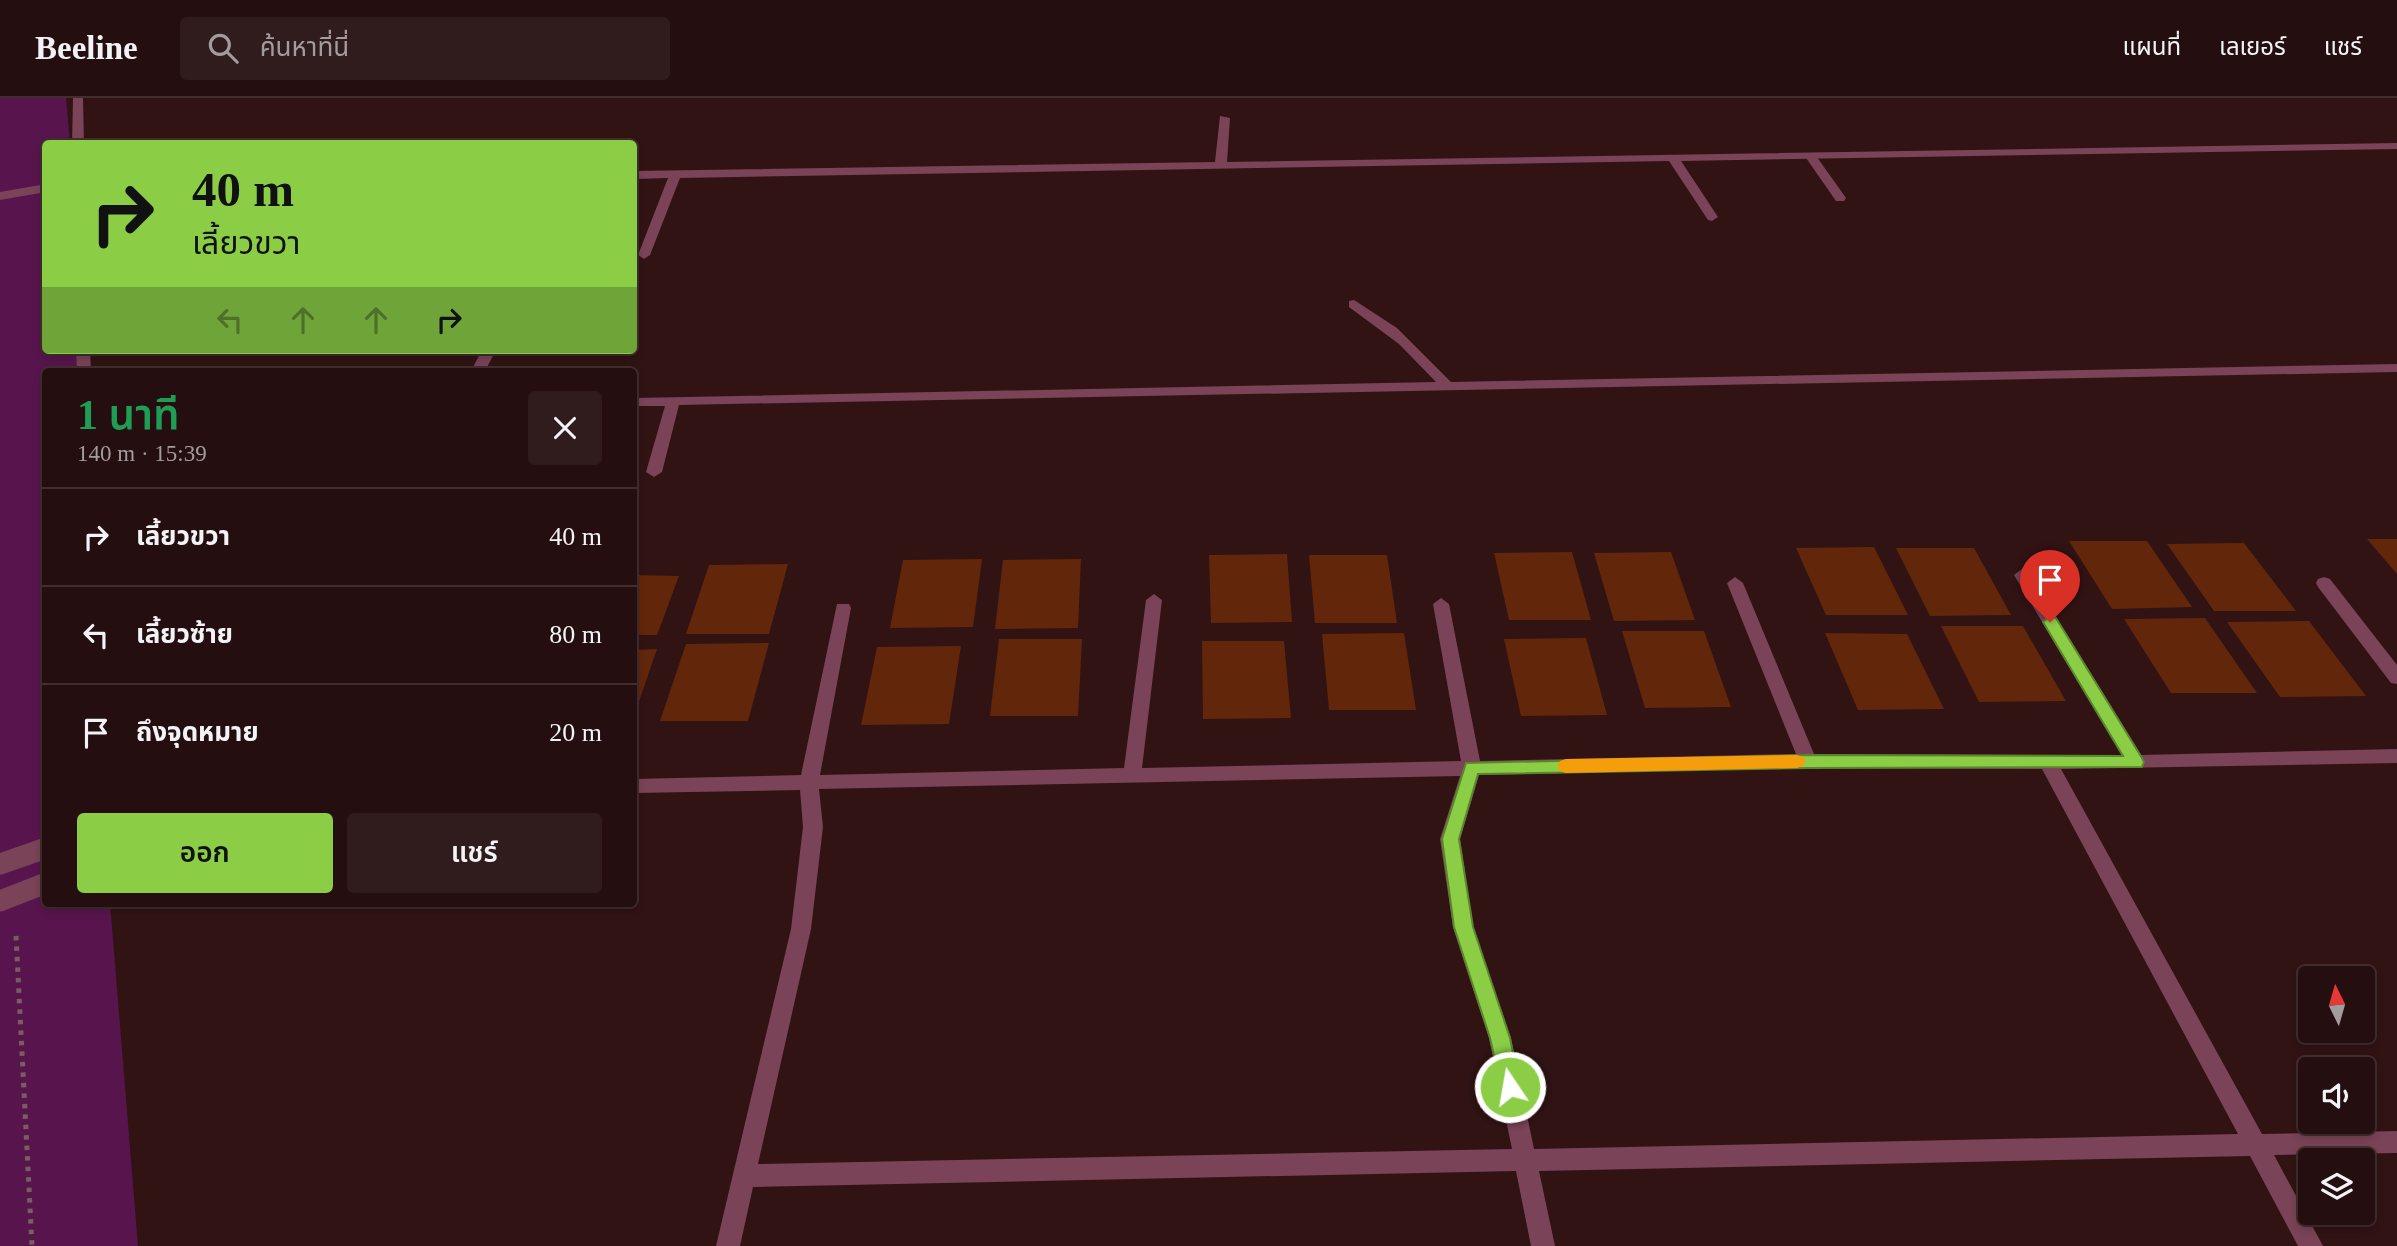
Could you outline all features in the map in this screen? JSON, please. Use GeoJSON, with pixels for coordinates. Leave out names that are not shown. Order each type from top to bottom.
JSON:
{"type":"FeatureCollection","features":[{"type":"Feature","properties":{"kind":"street"},"geometry":{"type":"LineString","coordinates":[[78,98],[78,140]]}},
{"type":"Feature","properties":{"kind":"street"},"geometry":{"type":"LineString","coordinates":[[1222,164],[1224,118]]}},
{"type":"Feature","properties":{"kind":"street"},"geometry":{"type":"LineString","coordinates":[[637,175],[2397,146]]}},
{"type":"Feature","properties":{"kind":"street"},"geometry":{"type":"LineString","coordinates":[[1810,155],[1840,198]]}},
{"type":"Feature","properties":{"kind":"street"},"geometry":{"type":"LineString","coordinates":[[1672,158],[1712,217]]}},
{"type":"Feature","properties":{"kind":"street"},"geometry":{"type":"LineString","coordinates":[[644,255],[676,173]]}},
{"type":"Feature","properties":{"kind":"street"},"geometry":{"type":"LineString","coordinates":[[0,196],[42,189]]}},
{"type":"Feature","properties":{"kind":"street"},"geometry":{"type":"LineString","coordinates":[[1354,304],[1380,320],[1415,349],[1447,386]]}},
{"type":"Feature","properties":{"kind":"street"},"geometry":{"type":"LineString","coordinates":[[637,402],[2397,368]]}},
{"type":"Feature","properties":{"kind":"street"},"geometry":{"type":"LineString","coordinates":[[654,472],[673,402]]}},
{"type":"Feature","properties":{"kind":"street"},"geometry":{"type":"LineString","coordinates":[[2022,575],[2136,762]]}},
{"type":"Feature","properties":{"kind":"street"},"geometry":{"type":"LineString","coordinates":[[1735,583],[1808,761]]}},
{"type":"Feature","properties":{"kind":"street"},"geometry":{"type":"LineString","coordinates":[[2324,583],[2397,678]]}},
{"type":"Feature","properties":{"kind":"street"},"geometry":{"type":"LineString","coordinates":[[1132,775],[1154,600]]}},
{"type":"Feature","properties":{"kind":"street"},"geometry":{"type":"LineString","coordinates":[[1441,604],[1472,768],[1450,839],[1463,927],[1500,1038],[1543,1246]]}},
{"type":"Feature","properties":{"kind":"street"},"geometry":{"type":"LineString","coordinates":[[728,1246],[801,929],[814,827],[809,782],[843,608]]}},
{"type":"Feature","properties":{"kind":"street"},"geometry":{"type":"LineString","coordinates":[[637,786],[1808,761],[2136,762],[2397,756]]}},
{"type":"Feature","properties":{"kind":"street"},"geometry":{"type":"LineString","coordinates":[[2047,761],[2311,1246]]}},
{"type":"Feature","properties":{"kind":"street"},"geometry":{"type":"LineString","coordinates":[[0,864],[42,849]]}},
{"type":"Feature","properties":{"kind":"street"},"geometry":{"type":"LineString","coordinates":[[0,901],[42,885]]}},
{"type":"Feature","properties":{"kind":"street"},"geometry":{"type":"LineString","coordinates":[[744,1176],[2397,1142]]}},
{"type":"Feature","properties":{"kind":"path"},"geometry":{"type":"LineString","coordinates":[[16,934],[32,1246]]}},
{"type":"Feature","properties":{"kind":"shaded area"},"geometry":{"type":"Polygon","coordinates":[[[0,98],[66,98],[70,140],[42,140],[42,354],[79,354],[80,368],[42,368],[42,907],[110,907],[138,1246],[0,1246],[0,98]]]}},
{"type":"Feature","properties":{"kind":"building"},"geometry":{"type":"Polygon","coordinates":[[[2367,539],[2397,539],[2397,574],[2367,539]]]}},
{"type":"Feature","properties":{"kind":"building"},"geometry":{"type":"Polygon","coordinates":[[[2069,541],[2147,541],[2192,607],[2112,609],[2069,541]]]}},
{"type":"Feature","properties":{"kind":"building"},"geometry":{"type":"Polygon","coordinates":[[[2244,543],[2296,611],[2214,611],[2167,544],[2244,543]]]}},
{"type":"Feature","properties":{"kind":"building"},"geometry":{"type":"Polygon","coordinates":[[[1874,547],[1908,615],[1826,615],[1796,548],[1874,547]]]}},
{"type":"Feature","properties":{"kind":"building"},"geometry":{"type":"Polygon","coordinates":[[[1896,548],[1974,548],[2011,615],[1930,616],[1896,548]]]}},
{"type":"Feature","properties":{"kind":"building"},"geometry":{"type":"Polygon","coordinates":[[[1572,552],[1591,620],[1509,620],[1494,553],[1572,552]]]}},
{"type":"Feature","properties":{"kind":"building"},"geometry":{"type":"Polygon","coordinates":[[[1671,552],[1695,620],[1614,621],[1594,553],[1671,552]]]}},
{"type":"Feature","properties":{"kind":"building"},"geometry":{"type":"Polygon","coordinates":[[[1287,554],[1292,622],[1211,623],[1209,555],[1287,554]]]}},
{"type":"Feature","properties":{"kind":"building"},"geometry":{"type":"Polygon","coordinates":[[[1309,555],[1387,555],[1397,623],[1315,623],[1309,555]]]}},
{"type":"Feature","properties":{"kind":"building"},"geometry":{"type":"Polygon","coordinates":[[[982,559],[973,627],[890,628],[903,560],[982,559]]]}},
{"type":"Feature","properties":{"kind":"building"},"geometry":{"type":"Polygon","coordinates":[[[1081,559],[1078,628],[995,629],[1003,560],[1081,559]]]}},
{"type":"Feature","properties":{"kind":"building"},"geometry":{"type":"Polygon","coordinates":[[[788,564],[769,634],[686,634],[709,565],[788,564]]]}},
{"type":"Feature","properties":{"kind":"building"},"geometry":{"type":"Polygon","coordinates":[[[637,575],[679,576],[657,635],[637,635],[637,575]]]}},
{"type":"Feature","properties":{"kind":"building"},"geometry":{"type":"Polygon","coordinates":[[[2205,618],[2257,693],[2171,693],[2124,619],[2205,618]]]}},
{"type":"Feature","properties":{"kind":"building"},"geometry":{"type":"Polygon","coordinates":[[[2309,621],[2366,696],[2280,697],[2227,622],[2309,621]]]}},
{"type":"Feature","properties":{"kind":"building"},"geometry":{"type":"Polygon","coordinates":[[[1941,626],[2023,626],[2066,701],[1979,702],[1941,626]]]}},
{"type":"Feature","properties":{"kind":"building"},"geometry":{"type":"Polygon","coordinates":[[[1622,631],[1704,631],[1731,707],[1645,708],[1622,631]]]}},
{"type":"Feature","properties":{"kind":"building"},"geometry":{"type":"Polygon","coordinates":[[[1404,633],[1416,710],[1329,710],[1322,634],[1404,633]]]}},
{"type":"Feature","properties":{"kind":"building"},"geometry":{"type":"Polygon","coordinates":[[[1825,633],[1907,634],[1944,709],[1858,710],[1825,633]]]}},
{"type":"Feature","properties":{"kind":"building"},"geometry":{"type":"Polygon","coordinates":[[[1586,638],[1607,715],[1521,716],[1504,639],[1586,638]]]}},
{"type":"Feature","properties":{"kind":"building"},"geometry":{"type":"Polygon","coordinates":[[[999,639],[1082,639],[1078,716],[990,716],[999,639]]]}},
{"type":"Feature","properties":{"kind":"building"},"geometry":{"type":"Polygon","coordinates":[[[1202,641],[1284,641],[1291,718],[1203,719],[1202,641]]]}},
{"type":"Feature","properties":{"kind":"building"},"geometry":{"type":"Polygon","coordinates":[[[769,643],[748,721],[660,721],[686,644],[769,643]]]}},
{"type":"Feature","properties":{"kind":"building"},"geometry":{"type":"Polygon","coordinates":[[[961,646],[949,724],[861,725],[877,647],[961,646]]]}},
{"type":"Feature","properties":{"kind":"building"},"geometry":{"type":"Polygon","coordinates":[[[657,649],[637,707],[637,650],[657,649]]]}},
{"type":"Feature","properties":{"kind":"slow traffic"},"geometry":{"type":"LineString","coordinates":[[1566,766],[1797,761]]}},
{"type":"Feature","properties":{"kind":"route"},"geometry":{"type":"LineString","coordinates":[[1510,1087],[1500,1038],[1463,927],[1450,839],[1472,768],[1808,761],[2136,762],[2050,622]]}}]}
